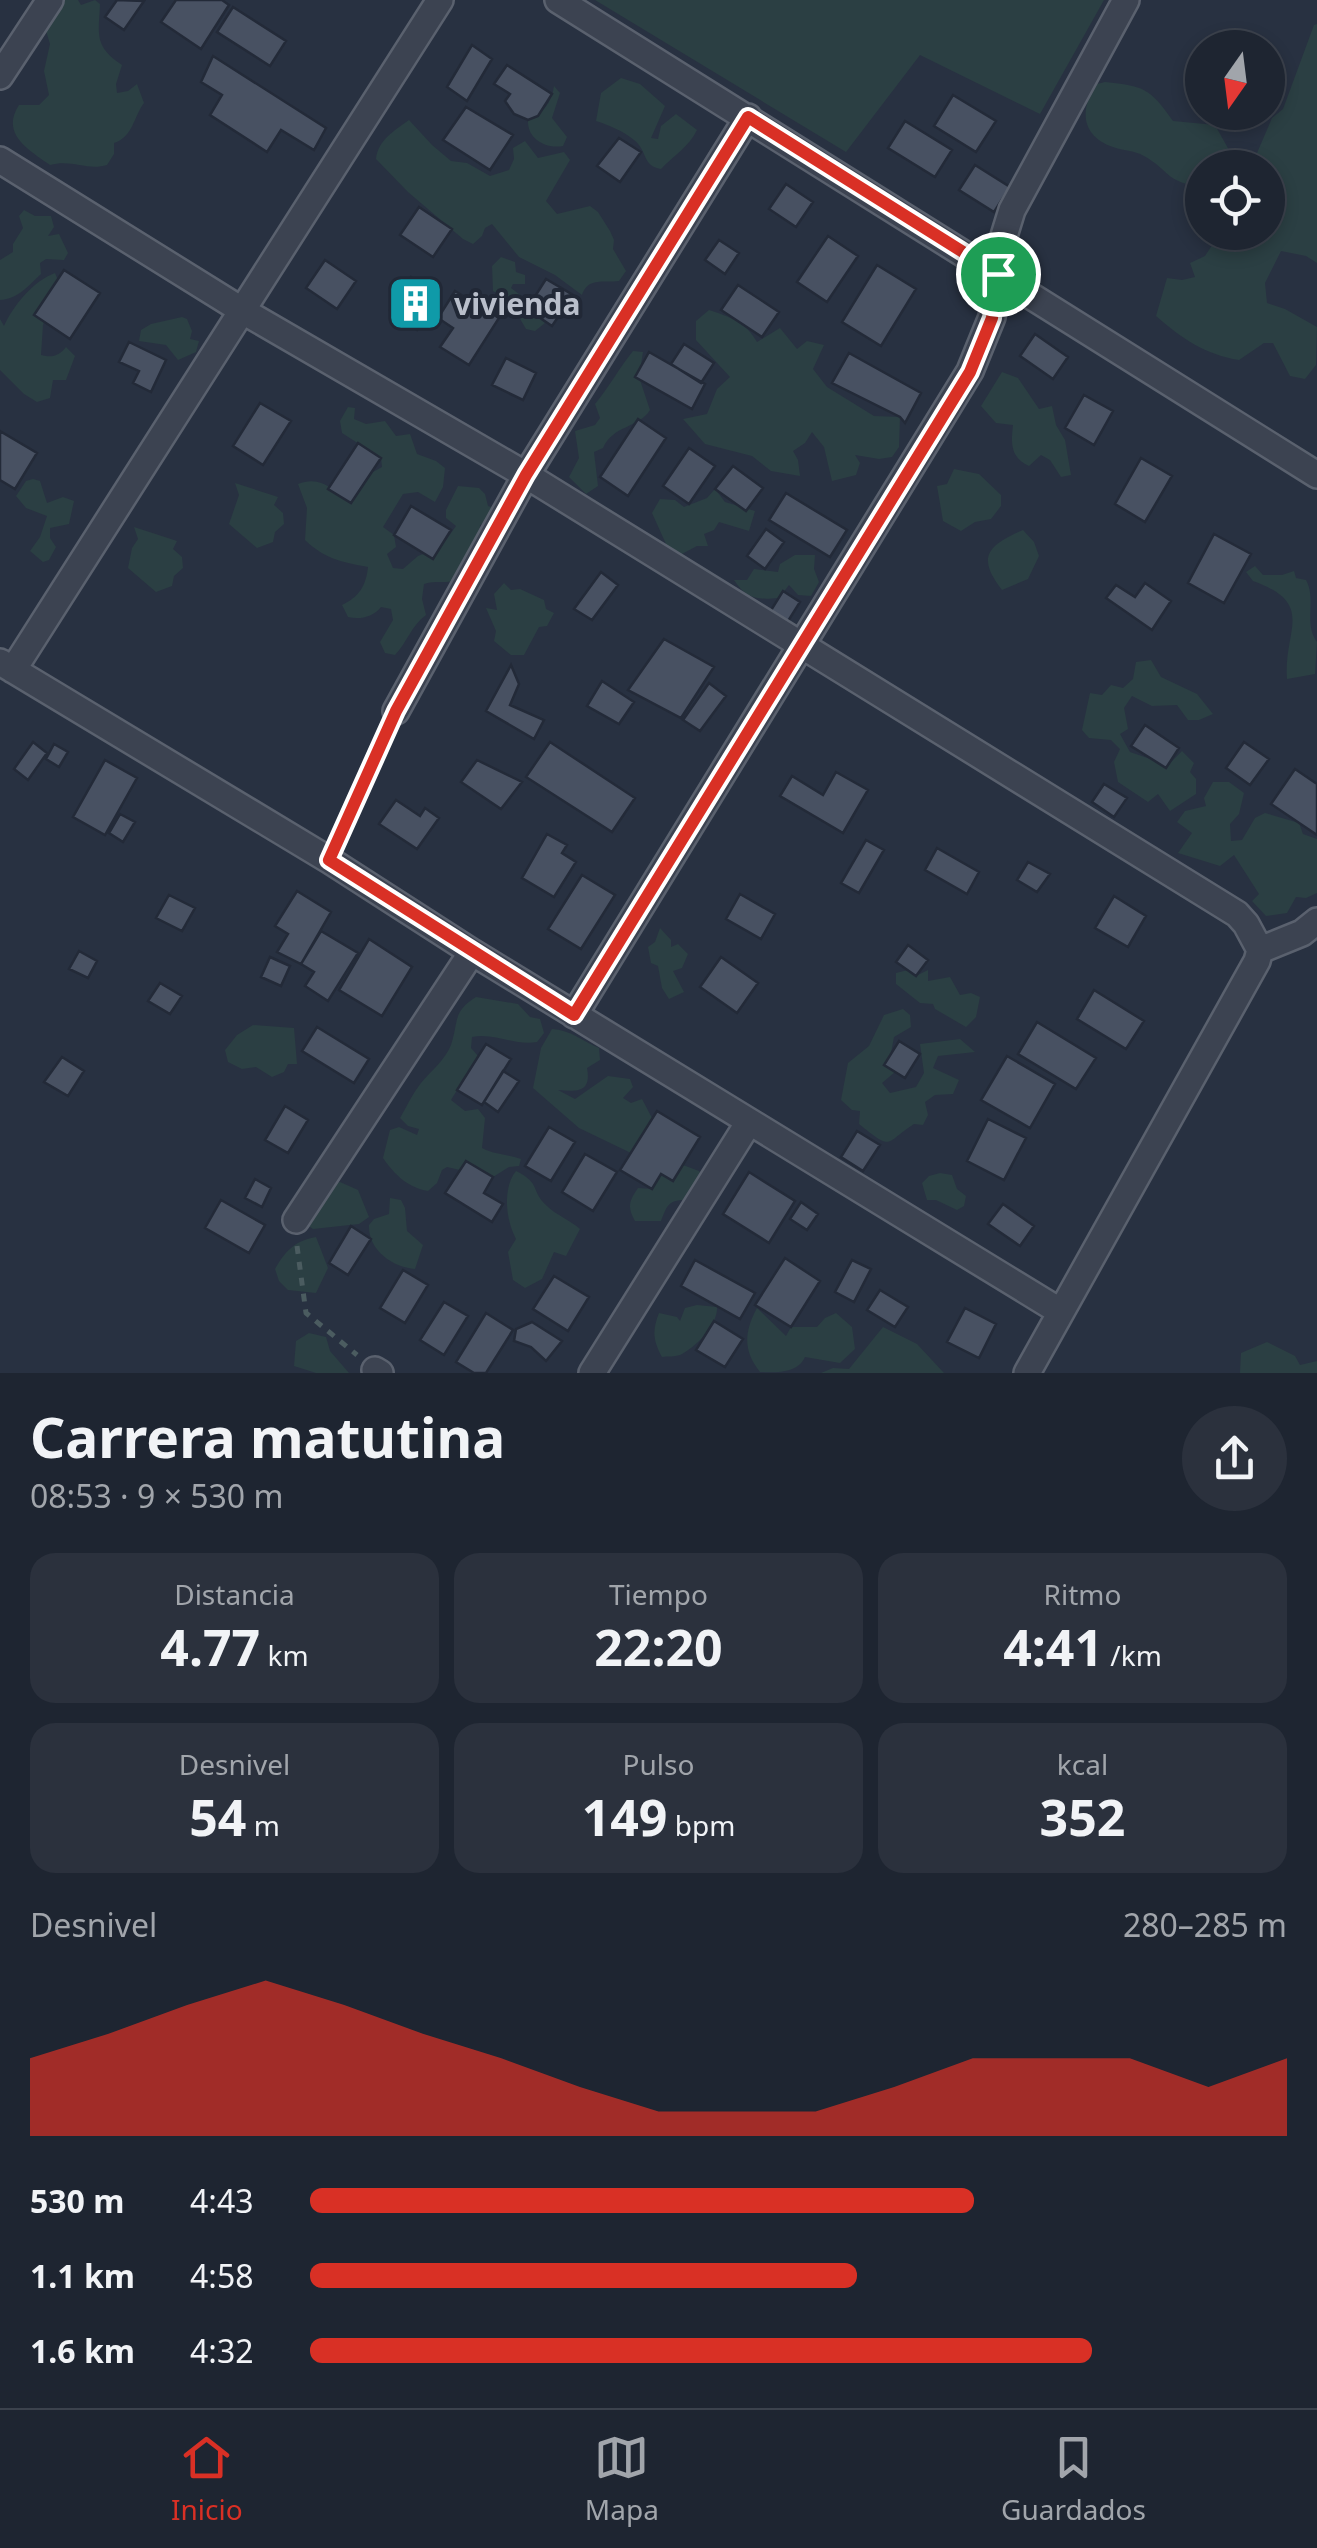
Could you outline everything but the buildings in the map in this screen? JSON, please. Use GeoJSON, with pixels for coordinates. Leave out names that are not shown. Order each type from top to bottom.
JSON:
{"type":"FeatureCollection","features":[{"type":"Feature","properties":{"kind":"street"},"geometry":{"type":"LineString","coordinates":[[0,76],[50,0]]}},
{"type":"Feature","properties":{"kind":"street"},"geometry":{"type":"LineString","coordinates":[[440,0],[243,311],[6,666],[329,860],[574,1015],[1062,1312]]}},
{"type":"Feature","properties":{"kind":"street"},"geometry":{"type":"LineString","coordinates":[[574,1015],[970,372],[992,318],[1012,210],[1126,0]]}},
{"type":"Feature","properties":{"kind":"street"},"geometry":{"type":"LineString","coordinates":[[563,1],[1317,475]]}},
{"type":"Feature","properties":{"kind":"street"},"geometry":{"type":"LineString","coordinates":[[396,711],[526,475],[748,117]]}},
{"type":"Feature","properties":{"kind":"street"},"geometry":{"type":"LineString","coordinates":[[0,160],[243,311],[526,475],[1237,914],[1260,950]]}},
{"type":"Feature","properties":{"kind":"street"},"geometry":{"type":"LineString","coordinates":[[1027,1373],[1260,950],[1302,934],[1317,921]]}},
{"type":"Feature","properties":{"kind":"street"},"geometry":{"type":"LineString","coordinates":[[296,1220],[472,952]]}},
{"type":"Feature","properties":{"kind":"street"},"geometry":{"type":"LineString","coordinates":[[592,1373],[748,1122]]}},
{"type":"Feature","properties":{"kind":"path"},"geometry":{"type":"LineString","coordinates":[[329,860],[396,711]]}},
{"type":"Feature","properties":{"kind":"path"},"geometry":{"type":"LineString","coordinates":[[296,1220],[306,1313],[377,1371]]}},
{"type":"Feature","properties":{"kind":"green space"},"geometry":{"type":"Polygon","coordinates":[[[56,0],[78,0],[81,5],[95,0],[100,4],[102,45],[122,65],[117,93],[137,84],[144,103],[129,132],[114,143],[114,154],[107,165],[50,165],[15,133],[14,115],[19,105],[39,105],[49,95],[44,71],[50,44],[44,24],[56,0]]]}},
{"type":"Feature","properties":{"kind":"green space"},"geometry":{"type":"Polygon","coordinates":[[[595,0],[1104,0],[1040,114],[920,55],[846,152],[595,0]]]}},
{"type":"Feature","properties":{"kind":"green space"},"geometry":{"type":"Polygon","coordinates":[[[1317,24],[1317,263],[1306,256],[1281,251],[1265,283],[1267,303],[1317,327],[1316,365],[1305,379],[1290,376],[1273,343],[1264,343],[1239,360],[1227,358],[1194,344],[1156,316],[1167,278],[1195,277],[1190,263],[1209,250],[1285,250],[1285,150],[1258,150],[1267,130],[1285,130],[1285,104],[1317,24]]]}},
{"type":"Feature","properties":{"kind":"green space"},"geometry":{"type":"Polygon","coordinates":[[[621,78],[640,84],[665,106],[651,138],[658,139],[661,126],[676,114],[697,130],[661,169],[651,165],[630,137],[596,121],[601,93],[621,78]]]}},
{"type":"Feature","properties":{"kind":"green space"},"geometry":{"type":"Polygon","coordinates":[[[1097,84],[1129,85],[1145,91],[1173,121],[1185,122],[1185,130],[1218,130],[1229,150],[1185,150],[1185,183],[1173,178],[1140,154],[1094,136],[1086,112],[1097,84]]]}},
{"type":"Feature","properties":{"kind":"green space"},"geometry":{"type":"Polygon","coordinates":[[[554,86],[560,93],[552,118],[567,137],[563,146],[539,141],[529,127],[528,120],[549,102],[554,86]]]}},
{"type":"Feature","properties":{"kind":"green space"},"geometry":{"type":"Polygon","coordinates":[[[409,120],[451,161],[467,163],[490,176],[509,170],[513,148],[525,141],[538,158],[564,152],[570,160],[546,201],[557,214],[590,206],[598,212],[626,271],[619,281],[592,283],[582,295],[555,275],[519,257],[492,224],[473,244],[463,239],[376,159],[383,141],[409,120]]]}},
{"type":"Feature","properties":{"kind":"green space"},"geometry":{"type":"Polygon","coordinates":[[[24,210],[35,216],[51,216],[54,227],[48,236],[59,234],[68,253],[64,260],[46,259],[40,263],[41,274],[27,287],[0,300],[0,260],[13,252],[13,244],[23,228],[19,216],[24,210]]]}},
{"type":"Feature","properties":{"kind":"green space"},"geometry":{"type":"Polygon","coordinates":[[[501,257],[515,262],[516,272],[525,275],[525,284],[513,284],[511,288],[523,297],[527,309],[545,323],[535,331],[526,329],[509,300],[493,291],[492,266],[501,257]]]}},
{"type":"Feature","properties":{"kind":"green space"},"geometry":{"type":"Polygon","coordinates":[[[55,273],[59,283],[43,325],[41,355],[55,356],[66,347],[75,356],[66,380],[53,380],[50,398],[37,402],[0,370],[0,319],[4,326],[25,295],[55,273]]]}},
{"type":"Feature","properties":{"kind":"green space"},"geometry":{"type":"Polygon","coordinates":[[[709,310],[743,325],[757,342],[780,328],[797,349],[807,341],[824,345],[813,369],[827,387],[874,416],[900,417],[899,447],[892,457],[855,455],[860,463],[856,475],[832,481],[824,447],[812,432],[793,451],[800,476],[771,471],[752,456],[705,444],[683,419],[707,414],[717,389],[730,377],[696,340],[696,321],[709,310]]]}},
{"type":"Feature","properties":{"kind":"green space"},"geometry":{"type":"Polygon","coordinates":[[[182,317],[192,331],[190,339],[199,341],[196,352],[178,360],[166,345],[139,341],[141,330],[151,324],[182,317]]]}},
{"type":"Feature","properties":{"kind":"green space"},"geometry":{"type":"Polygon","coordinates":[[[633,351],[643,352],[639,377],[650,410],[594,452],[598,486],[586,494],[569,477],[579,458],[575,431],[595,425],[600,418],[595,404],[633,351]]]}},
{"type":"Feature","properties":{"kind":"green space"},"geometry":{"type":"Polygon","coordinates":[[[1002,372],[1018,378],[1039,409],[1052,406],[1056,425],[1065,440],[1071,475],[1061,477],[1050,460],[1041,455],[1029,466],[1023,462],[1013,449],[1013,425],[996,423],[981,406],[1002,372]]]}},
{"type":"Feature","properties":{"kind":"green space"},"geometry":{"type":"Polygon","coordinates":[[[348,407],[355,408],[354,419],[366,424],[385,421],[396,436],[410,434],[417,454],[445,468],[443,487],[435,502],[418,492],[403,494],[383,527],[394,535],[396,547],[387,554],[393,568],[403,569],[418,556],[441,547],[456,526],[446,518],[446,510],[458,486],[479,488],[488,506],[494,508],[488,521],[480,525],[479,545],[463,559],[458,580],[424,584],[426,615],[395,655],[385,653],[380,642],[393,620],[391,609],[381,607],[370,615],[353,618],[348,617],[342,605],[361,590],[368,567],[334,559],[305,540],[307,508],[298,484],[320,483],[351,503],[373,472],[382,467],[381,458],[342,433],[340,421],[348,407]]]}},
{"type":"Feature","properties":{"kind":"green space"},"geometry":{"type":"Polygon","coordinates":[[[954,469],[979,474],[1001,495],[1001,506],[991,519],[975,522],[961,531],[943,521],[937,486],[947,484],[954,469]]]}},
{"type":"Feature","properties":{"kind":"green space"},"geometry":{"type":"Polygon","coordinates":[[[26,481],[40,481],[47,503],[63,497],[74,501],[69,524],[50,528],[50,538],[56,547],[49,560],[43,562],[30,551],[47,516],[26,508],[16,496],[26,481]]]}},
{"type":"Feature","properties":{"kind":"green space"},"geometry":{"type":"Polygon","coordinates":[[[235,483],[278,497],[274,505],[283,513],[284,524],[275,532],[273,542],[257,548],[229,524],[239,495],[235,483]]]}},
{"type":"Feature","properties":{"kind":"green space"},"geometry":{"type":"Polygon","coordinates":[[[715,489],[725,502],[755,511],[749,531],[719,522],[714,530],[704,534],[708,546],[697,546],[680,555],[666,544],[652,513],[660,499],[675,500],[684,507],[707,498],[715,489]]]}},
{"type":"Feature","properties":{"kind":"green space"},"geometry":{"type":"Polygon","coordinates":[[[134,527],[177,541],[173,549],[182,557],[183,568],[174,576],[172,586],[156,592],[128,568],[138,539],[134,527]]]}},
{"type":"Feature","properties":{"kind":"green space"},"geometry":{"type":"Polygon","coordinates":[[[1023,530],[1034,542],[1039,556],[1028,579],[1002,590],[989,569],[990,553],[1001,541],[1023,530]]]}},
{"type":"Feature","properties":{"kind":"green space"},"geometry":{"type":"Polygon","coordinates":[[[795,555],[815,555],[814,569],[819,582],[811,596],[798,595],[789,585],[779,598],[758,598],[748,595],[734,580],[747,580],[754,569],[778,572],[780,564],[795,555]]]}},
{"type":"Feature","properties":{"kind":"green space"},"geometry":{"type":"Polygon","coordinates":[[[1255,566],[1263,575],[1294,571],[1296,578],[1306,580],[1311,627],[1317,642],[1315,674],[1287,679],[1291,609],[1273,590],[1253,581],[1246,572],[1255,566]]]}},
{"type":"Feature","properties":{"kind":"green space"},"geometry":{"type":"Polygon","coordinates":[[[504,583],[511,590],[520,589],[544,600],[546,609],[554,613],[547,626],[539,627],[524,655],[511,655],[494,641],[496,631],[486,608],[497,610],[494,594],[504,583]]]}},
{"type":"Feature","properties":{"kind":"green space"},"geometry":{"type":"Polygon","coordinates":[[[1151,660],[1161,677],[1197,694],[1213,714],[1188,720],[1177,705],[1152,706],[1132,696],[1124,708],[1128,729],[1120,734],[1130,752],[1168,765],[1182,751],[1194,763],[1190,772],[1196,779],[1196,794],[1170,811],[1158,794],[1148,802],[1118,782],[1114,762],[1120,749],[1111,740],[1089,738],[1082,730],[1090,693],[1102,695],[1111,685],[1123,688],[1133,679],[1136,662],[1151,660]]]}},
{"type":"Feature","properties":{"kind":"green space"},"geometry":{"type":"Polygon","coordinates":[[[1213,782],[1229,782],[1244,793],[1239,814],[1230,824],[1231,841],[1242,840],[1255,818],[1265,813],[1299,823],[1303,834],[1317,839],[1317,893],[1296,897],[1287,913],[1266,916],[1252,901],[1259,894],[1234,855],[1220,866],[1178,853],[1192,833],[1177,822],[1185,811],[1206,806],[1204,798],[1213,782]]]}},
{"type":"Feature","properties":{"kind":"green space"},"geometry":{"type":"Polygon","coordinates":[[[660,928],[671,940],[671,947],[678,944],[688,954],[682,968],[673,971],[684,992],[669,999],[662,988],[658,966],[651,963],[648,947],[655,942],[660,928]]]}},
{"type":"Feature","properties":{"kind":"green space"},"geometry":{"type":"Polygon","coordinates":[[[908,970],[916,976],[928,970],[928,981],[950,977],[960,995],[971,993],[980,997],[976,1017],[966,1027],[933,1004],[920,1003],[896,984],[896,973],[908,970]]]}},
{"type":"Feature","properties":{"kind":"green space"},"geometry":{"type":"Polygon","coordinates":[[[476,997],[518,1004],[530,1017],[540,1019],[544,1033],[537,1042],[529,1043],[472,1037],[471,1048],[478,1056],[451,1100],[465,1111],[478,1109],[485,1118],[482,1148],[521,1159],[519,1166],[493,1177],[466,1161],[460,1170],[442,1170],[437,1183],[428,1191],[414,1187],[383,1158],[390,1130],[399,1127],[417,1135],[419,1129],[400,1118],[451,1045],[460,1012],[476,997]]]}},
{"type":"Feature","properties":{"kind":"green space"},"geometry":{"type":"Polygon","coordinates":[[[903,1009],[910,1015],[911,1027],[894,1037],[891,1053],[895,1072],[882,1083],[890,1093],[916,1087],[924,1073],[920,1044],[960,1039],[975,1052],[938,1056],[933,1068],[959,1080],[953,1094],[935,1095],[925,1102],[928,1115],[923,1125],[914,1124],[888,1142],[859,1124],[860,1111],[852,1110],[841,1100],[848,1063],[869,1046],[884,1015],[903,1009]]]}},
{"type":"Feature","properties":{"kind":"green space"},"geometry":{"type":"Polygon","coordinates":[[[253,1025],[294,1028],[297,1064],[288,1064],[284,1072],[272,1077],[256,1067],[242,1069],[228,1062],[225,1050],[237,1035],[253,1025]]]}},
{"type":"Feature","properties":{"kind":"green space"},"geometry":{"type":"Polygon","coordinates":[[[552,1029],[599,1048],[600,1060],[587,1068],[585,1087],[558,1090],[575,1099],[608,1076],[630,1079],[633,1087],[623,1098],[631,1103],[642,1099],[652,1118],[631,1153],[579,1128],[533,1088],[541,1048],[552,1029]]]}},
{"type":"Feature","properties":{"kind":"green space"},"geometry":{"type":"Polygon","coordinates":[[[683,1165],[699,1171],[705,1182],[685,1200],[669,1205],[661,1221],[635,1221],[630,1204],[638,1188],[652,1189],[661,1174],[673,1181],[683,1165]]]}},
{"type":"Feature","properties":{"kind":"green space"},"geometry":{"type":"Polygon","coordinates":[[[516,1171],[533,1184],[547,1206],[580,1229],[566,1256],[554,1252],[542,1279],[525,1288],[513,1280],[508,1252],[516,1239],[507,1205],[516,1171]]]}},
{"type":"Feature","properties":{"kind":"green space"},"geometry":{"type":"Polygon","coordinates":[[[940,1173],[952,1175],[957,1189],[966,1196],[964,1206],[957,1210],[927,1200],[922,1183],[940,1173]]]}},
{"type":"Feature","properties":{"kind":"green space"},"geometry":{"type":"Polygon","coordinates":[[[340,1182],[358,1190],[369,1217],[359,1224],[313,1229],[303,1222],[328,1185],[340,1182]]]}},
{"type":"Feature","properties":{"kind":"green space"},"geometry":{"type":"Polygon","coordinates":[[[390,1198],[401,1200],[407,1231],[423,1245],[415,1269],[383,1256],[370,1234],[369,1225],[374,1219],[389,1214],[390,1198]]]}},
{"type":"Feature","properties":{"kind":"green space"},"geometry":{"type":"Polygon","coordinates":[[[316,1237],[328,1268],[316,1293],[288,1290],[275,1269],[292,1247],[316,1237]]]}},
{"type":"Feature","properties":{"kind":"green space"},"geometry":{"type":"Polygon","coordinates":[[[717,1307],[710,1328],[678,1356],[662,1357],[654,1335],[659,1313],[680,1321],[685,1308],[717,1307]]]}},
{"type":"Feature","properties":{"kind":"green space"},"geometry":{"type":"Polygon","coordinates":[[[757,1308],[786,1336],[791,1327],[817,1327],[836,1313],[852,1327],[855,1349],[840,1363],[805,1357],[792,1369],[760,1372],[747,1341],[757,1308]]]}},
{"type":"Feature","properties":{"kind":"green space"},"geometry":{"type":"Polygon","coordinates":[[[883,1327],[917,1344],[944,1373],[821,1373],[833,1368],[849,1369],[883,1327]]]}},
{"type":"Feature","properties":{"kind":"green space"},"geometry":{"type":"Polygon","coordinates":[[[309,1333],[326,1337],[330,1351],[349,1373],[316,1373],[294,1366],[296,1341],[309,1333]]]}},
{"type":"Feature","properties":{"kind":"green space"},"geometry":{"type":"Polygon","coordinates":[[[1267,1342],[1295,1356],[1300,1365],[1317,1361],[1317,1373],[1240,1373],[1241,1353],[1267,1342]]]}},
{"type":"Feature","properties":{"kind":"place","name":"vivienda"},"geometry":{"type":"Point","coordinates":[415,303]}},
{"type":"Feature","properties":{"kind":"route"},"geometry":{"type":"LineString","coordinates":[[748,117],[998,274],[992,318],[970,372],[574,1015],[329,860],[396,711],[526,475],[748,117]]}}]}
